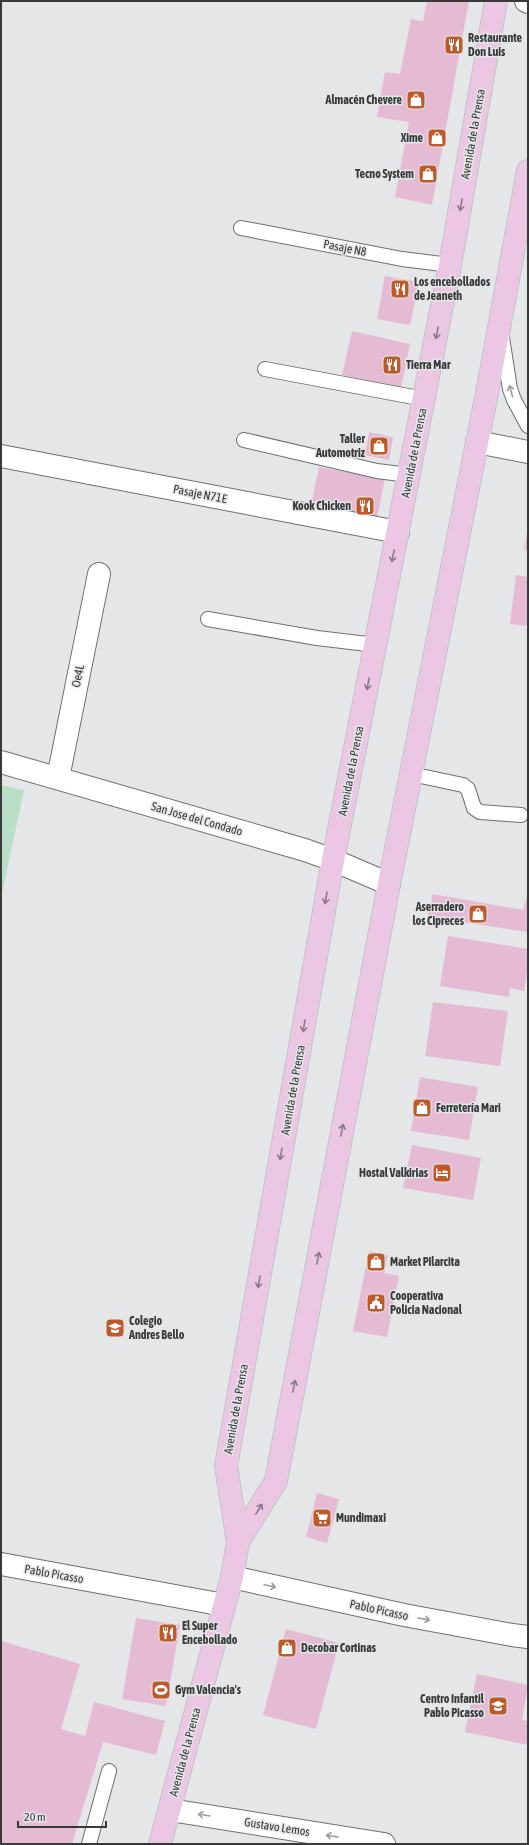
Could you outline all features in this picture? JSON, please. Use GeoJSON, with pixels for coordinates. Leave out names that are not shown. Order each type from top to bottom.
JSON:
{"type":"FeatureCollection","features":[{"type":"Feature","properties":{"kind":"main road","name":"Avenida de la Prensa"},"geometry":{"type":"LineString","coordinates":[[160,1844],[232,1577],[238,1542],[226,1466],[333,860],[450,265],[496,1]]}},
{"type":"Feature","properties":{"kind":"main road","name":"Avenida de la Prensa"},"geometry":{"type":"LineString","coordinates":[[238,1542],[276,1481],[389,884],[477,442],[528,171]]}},
{"type":"Feature","properties":{"kind":"street"},"geometry":{"type":"LineString","coordinates":[[477,442],[528,452]]}},
{"type":"Feature","properties":{"kind":"street","name":"Pasaje N71E"},"geometry":{"type":"LineString","coordinates":[[1,456],[398,532]]}},
{"type":"Feature","properties":{"kind":"street","name":"Oe4L"},"geometry":{"type":"LineString","coordinates":[[58,778],[99,574]]}},
{"type":"Feature","properties":{"kind":"street","name":"San Jose del Condado"},"geometry":{"type":"LineString","coordinates":[[1,762],[333,860],[389,884]]}},
{"type":"Feature","properties":{"kind":"street","name":"Pablo Picasso"},"geometry":{"type":"LineString","coordinates":[[1,1564],[224,1605]]}},
{"type":"Feature","properties":{"kind":"street","name":"Pablo Picasso"},"geometry":{"type":"LineString","coordinates":[[232,1577],[404,1615],[528,1637]]}},
{"type":"Feature","properties":{"kind":"street","name":"Gustavo Lemos"},"geometry":{"type":"LineString","coordinates":[[170,1810],[384,1844]]}},
{"type":"Feature","properties":{"kind":"lane","name":"Pasaje N8"},"geometry":{"type":"LineString","coordinates":[[241,228],[402,258],[450,265]]}},
{"type":"Feature","properties":{"kind":"lane"},"geometry":{"type":"LineString","coordinates":[[500,323],[510,389],[528,426]]}},
{"type":"Feature","properties":{"kind":"lane"},"geometry":{"type":"LineString","coordinates":[[265,369],[424,399]]}},
{"type":"Feature","properties":{"kind":"lane"},"geometry":{"type":"LineString","coordinates":[[244,440],[377,471],[409,475]]}},
{"type":"Feature","properties":{"kind":"lane"},"geometry":{"type":"LineString","coordinates":[[208,619],[317,638],[376,645]]}},
{"type":"Feature","properties":{"kind":"lane"},"geometry":{"type":"LineString","coordinates":[[411,774],[463,785],[468,789],[474,808],[480,812],[520,815]]}},
{"type":"Feature","properties":{"kind":"lane"},"geometry":{"type":"LineString","coordinates":[[89,1844],[109,1771]]}},
{"type":"Feature","properties":{"kind":"green space"},"geometry":{"type":"Polygon","coordinates":[[[1,785],[24,790],[1,898],[1,785]]]}},
{"type":"Feature","properties":{"kind":"building"},"geometry":{"type":"Polygon","coordinates":[[[427,1],[469,1],[432,205],[395,197],[409,122],[377,117],[385,72],[400,74],[411,19],[423,21],[427,1]]]}},
{"type":"Feature","properties":{"kind":"building"},"geometry":{"type":"Polygon","coordinates":[[[385,276],[419,282],[410,325],[377,319],[385,276]]]}},
{"type":"Feature","properties":{"kind":"building"},"geometry":{"type":"Polygon","coordinates":[[[352,331],[410,344],[401,388],[342,375],[352,331]]]}},
{"type":"Feature","properties":{"kind":"building","name":"Taller Automotriz"},"geometry":{"type":"Polygon","coordinates":[[[369,432],[393,437],[389,460],[365,455],[369,432]]]}},
{"type":"Feature","properties":{"kind":"building"},"geometry":{"type":"Polygon","coordinates":[[[319,467],[385,479],[377,518],[311,506],[319,467]]]}},
{"type":"Feature","properties":{"kind":"building"},"geometry":{"type":"Polygon","coordinates":[[[528,532],[528,551],[524,550],[528,532]]]}},
{"type":"Feature","properties":{"kind":"building"},"geometry":{"type":"Polygon","coordinates":[[[516,575],[528,577],[528,626],[510,624],[516,575]]]}},
{"type":"Feature","properties":{"kind":"building","name":"Aserradero los Cipreces"},"geometry":{"type":"Polygon","coordinates":[[[528,892],[528,932],[427,917],[433,894],[523,910],[528,892]]]}},
{"type":"Feature","properties":{"kind":"building"},"geometry":{"type":"Polygon","coordinates":[[[448,936],[528,949],[528,966],[524,991],[510,988],[509,997],[440,986],[448,936]]]}},
{"type":"Feature","properties":{"kind":"building"},"geometry":{"type":"Polygon","coordinates":[[[433,1002],[508,1011],[500,1066],[425,1056],[433,1002]]]}},
{"type":"Feature","properties":{"kind":"building"},"geometry":{"type":"Polygon","coordinates":[[[420,1077],[478,1087],[469,1140],[411,1131],[420,1077]]]}},
{"type":"Feature","properties":{"kind":"building","name":"Hostal Valkirias"},"geometry":{"type":"Polygon","coordinates":[[[412,1145],[481,1158],[473,1200],[403,1188],[412,1145]]]}},
{"type":"Feature","properties":{"kind":"building","name":"Cooperativa Policia Nacional"},"geometry":{"type":"Polygon","coordinates":[[[369,1251],[388,1255],[384,1273],[399,1276],[387,1337],[353,1331],[369,1251]]]}},
{"type":"Feature","properties":{"kind":"building","name":"Mundimaxi"},"geometry":{"type":"Polygon","coordinates":[[[317,1493],[339,1499],[327,1543],[306,1537],[317,1493]]]}},
{"type":"Feature","properties":{"kind":"building"},"geometry":{"type":"Polygon","coordinates":[[[136,1618],[180,1625],[166,1706],[122,1699],[136,1618]]]}},
{"type":"Feature","properties":{"kind":"building"},"geometry":{"type":"Polygon","coordinates":[[[286,1629],[339,1643],[316,1729],[263,1715],[286,1629]]]}},
{"type":"Feature","properties":{"kind":"building"},"geometry":{"type":"Polygon","coordinates":[[[1,1641],[80,1664],[61,1729],[85,1736],[94,1702],[165,1721],[156,1755],[103,1742],[72,1844],[1,1844],[1,1641]]]}},
{"type":"Feature","properties":{"kind":"building","name":"Centro Infantil Pablo Picasso"},"geometry":{"type":"Polygon","coordinates":[[[477,1674],[528,1685],[522,1720],[528,1721],[528,1745],[465,1732],[477,1674]]]}},
{"type":"Feature","properties":{"kind":"place","name":"Restaurante Don Luis"},"geometry":{"type":"Point","coordinates":[454,45]}},
{"type":"Feature","properties":{"kind":"place","name":"Almacén Chevere"},"geometry":{"type":"Point","coordinates":[416,100]}},
{"type":"Feature","properties":{"kind":"place","name":"Xime"},"geometry":{"type":"Point","coordinates":[437,138]}},
{"type":"Feature","properties":{"kind":"place","name":"Tecno System"},"geometry":{"type":"Point","coordinates":[428,174]}},
{"type":"Feature","properties":{"kind":"place","name":"Los encebollados de Jeaneth"},"geometry":{"type":"Point","coordinates":[400,289]}},
{"type":"Feature","properties":{"kind":"place","name":"Tierra Mar"},"geometry":{"type":"Point","coordinates":[392,365]}},
{"type":"Feature","properties":{"kind":"place","name":"Taller Automotriz"},"geometry":{"type":"Point","coordinates":[379,446]}},
{"type":"Feature","properties":{"kind":"place","name":"Kook Chicken"},"geometry":{"type":"Point","coordinates":[365,506]}},
{"type":"Feature","properties":{"kind":"place","name":"Aserradero los Cipreces"},"geometry":{"type":"Point","coordinates":[478,914]}},
{"type":"Feature","properties":{"kind":"place","name":"Ferretería Mari"},"geometry":{"type":"Point","coordinates":[422,1108]}},
{"type":"Feature","properties":{"kind":"place","name":"Hostal Valkirias"},"geometry":{"type":"Point","coordinates":[442,1173]}},
{"type":"Feature","properties":{"kind":"place","name":"Market Pilarcita"},"geometry":{"type":"Point","coordinates":[376,1262]}},
{"type":"Feature","properties":{"kind":"place","name":"Cooperativa Policia Nacional"},"geometry":{"type":"Point","coordinates":[376,1303]}},
{"type":"Feature","properties":{"kind":"place","name":"Colegio Andres Bello"},"geometry":{"type":"Point","coordinates":[115,1328]}},
{"type":"Feature","properties":{"kind":"place","name":"Mundimaxi"},"geometry":{"type":"Point","coordinates":[322,1518]}},
{"type":"Feature","properties":{"kind":"place","name":"El Super Encebollado"},"geometry":{"type":"Point","coordinates":[168,1633]}},
{"type":"Feature","properties":{"kind":"place","name":"Decobar Cortinas"},"geometry":{"type":"Point","coordinates":[287,1648]}},
{"type":"Feature","properties":{"kind":"place","name":"Gym Valencia's"},"geometry":{"type":"Point","coordinates":[161,1690]}},
{"type":"Feature","properties":{"kind":"place","name":"Centro Infantil Pablo Picasso"},"geometry":{"type":"Point","coordinates":[498,1706]}}]}
